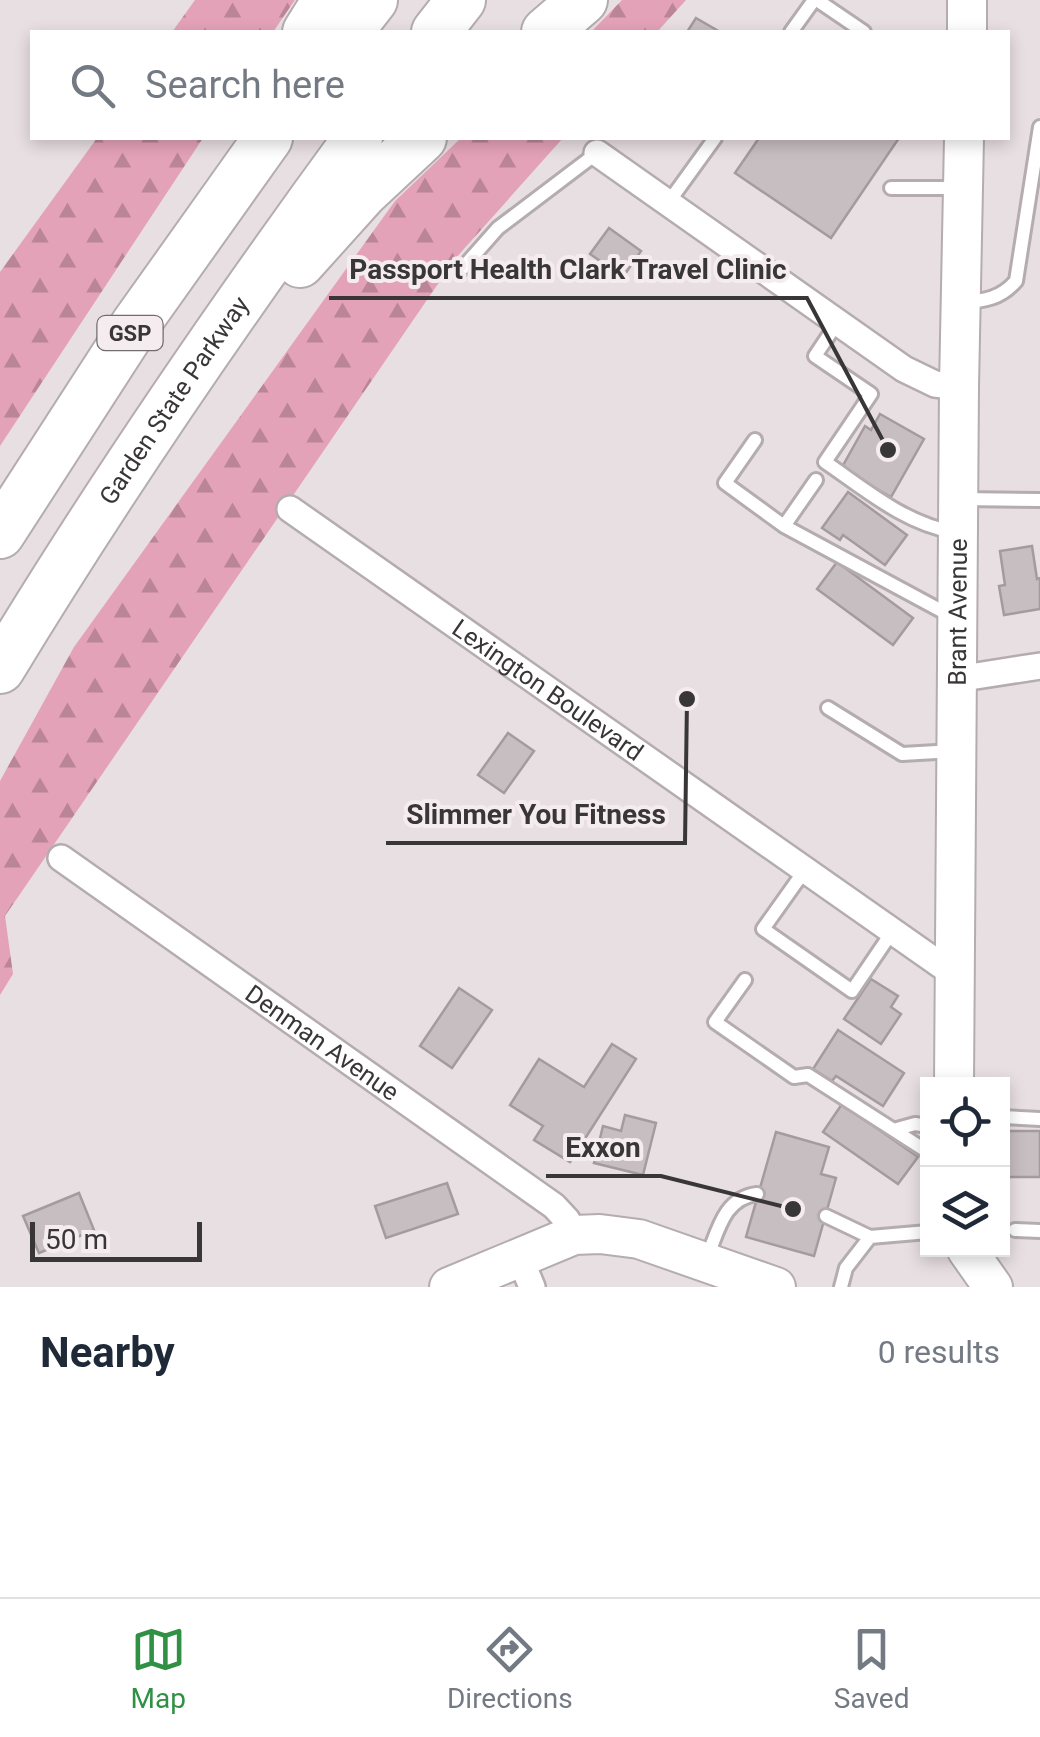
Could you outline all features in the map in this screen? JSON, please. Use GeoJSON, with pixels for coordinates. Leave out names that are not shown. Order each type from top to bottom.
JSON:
{"type":"FeatureCollection","features":[{"type":"Feature","properties":{"kind":"highway"},"geometry":{"type":"LineString","coordinates":[[308,30],[327,0]]}},
{"type":"Feature","properties":{"kind":"highway"},"geometry":{"type":"LineString","coordinates":[[350,30],[373,0]]}},
{"type":"Feature","properties":{"kind":"highway"},"geometry":{"type":"LineString","coordinates":[[438,30],[461,0]]}},
{"type":"Feature","properties":{"kind":"highway"},"geometry":{"type":"LineString","coordinates":[[548,30],[582,0]]}},
{"type":"Feature","properties":{"kind":"highway"},"geometry":{"type":"LineString","coordinates":[[40,468],[242,140]]}},
{"type":"Feature","properties":{"kind":"highway","name":"GSP"},"geometry":{"type":"LineString","coordinates":[[0,534],[172,271],[267,140]]}},
{"type":"Feature","properties":{"kind":"highway","name":"Garden State Parkway"},"geometry":{"type":"LineString","coordinates":[[0,668],[200,358],[357,140]]}},
{"type":"Feature","properties":{"kind":"highway"},"geometry":{"type":"LineString","coordinates":[[107,497],[330,228],[420,140]]}},
{"type":"Feature","properties":{"kind":"main road"},"geometry":{"type":"LineString","coordinates":[[966,30],[968,0]]}},
{"type":"Feature","properties":{"kind":"main road","name":"Brant Avenue"},"geometry":{"type":"LineString","coordinates":[[954,1077],[964,140]]}},
{"type":"Feature","properties":{"kind":"main road"},"geometry":{"type":"LineString","coordinates":[[449,1287],[526,1272],[574,1235],[619,1234],[776,1287]]}},
{"type":"Feature","properties":{"kind":"main road"},"geometry":{"type":"LineString","coordinates":[[954,1257],[954,1287]]}},
{"type":"Feature","properties":{"kind":"main road"},"geometry":{"type":"LineString","coordinates":[[972,1257],[993,1287]]}},
{"type":"Feature","properties":{"kind":"street"},"geometry":{"type":"LineString","coordinates":[[597,153],[913,374],[936,384],[959,387]]}},
{"type":"Feature","properties":{"kind":"street","name":"Lexington Boulevard"},"geometry":{"type":"LineString","coordinates":[[290,509],[955,975]]}},
{"type":"Feature","properties":{"kind":"street"},"geometry":{"type":"LineString","coordinates":[[957,679],[1040,666]]}},
{"type":"Feature","properties":{"kind":"street","name":"Denman Avenue"},"geometry":{"type":"LineString","coordinates":[[60,858],[554,1206],[574,1235]]}},
{"type":"Feature","properties":{"kind":"lane"},"geometry":{"type":"LineString","coordinates":[[792,30],[815,0],[861,30]]}},
{"type":"Feature","properties":{"kind":"lane"},"geometry":{"type":"LineString","coordinates":[[961,302],[995,298],[1016,281],[1040,127]]}},
{"type":"Feature","properties":{"kind":"lane"},"geometry":{"type":"LineString","coordinates":[[668,203],[714,140]]}},
{"type":"Feature","properties":{"kind":"lane"},"geometry":{"type":"LineString","coordinates":[[460,271],[498,228],[597,153]]}},
{"type":"Feature","properties":{"kind":"lane"},"geometry":{"type":"LineString","coordinates":[[892,188],[963,188]]}},
{"type":"Feature","properties":{"kind":"lane"},"geometry":{"type":"LineString","coordinates":[[837,322],[815,356],[870,394],[825,462],[901,513],[936,529],[958,516],[1040,500]]}},
{"type":"Feature","properties":{"kind":"lane"},"geometry":{"type":"LineString","coordinates":[[755,440],[725,483],[784,526],[957,620]]}},
{"type":"Feature","properties":{"kind":"lane"},"geometry":{"type":"LineString","coordinates":[[784,526],[816,480]]}},
{"type":"Feature","properties":{"kind":"lane"},"geometry":{"type":"LineString","coordinates":[[828,708],[902,754],[957,750]]}},
{"type":"Feature","properties":{"kind":"lane"},"geometry":{"type":"LineString","coordinates":[[805,870],[763,929],[852,991],[892,932]]}},
{"type":"Feature","properties":{"kind":"lane"},"geometry":{"type":"LineString","coordinates":[[746,980],[714,1022],[794,1077],[808,1075],[897,1129],[920,1148]]}},
{"type":"Feature","properties":{"kind":"lane"},"geometry":{"type":"LineString","coordinates":[[1010,1118],[1040,1120]]}},
{"type":"Feature","properties":{"kind":"lane"},"geometry":{"type":"LineString","coordinates":[[897,1129],[920,1125]]}},
{"type":"Feature","properties":{"kind":"lane"},"geometry":{"type":"LineString","coordinates":[[706,1262],[731,1203],[757,1194]]}},
{"type":"Feature","properties":{"kind":"lane"},"geometry":{"type":"LineString","coordinates":[[826,1216],[870,1237],[920,1233]]}},
{"type":"Feature","properties":{"kind":"lane"},"geometry":{"type":"LineString","coordinates":[[1016,1230],[1040,1231]]}},
{"type":"Feature","properties":{"kind":"lane"},"geometry":{"type":"LineString","coordinates":[[841,1287],[846,1268],[870,1237]]}},
{"type":"Feature","properties":{"kind":"green space"},"geometry":{"type":"Polygon","coordinates":[[[195,0],[295,0],[274,30],[173,30],[195,0]]]}},
{"type":"Feature","properties":{"kind":"green space"},"geometry":{"type":"Polygon","coordinates":[[[622,0],[686,0],[659,30],[593,30],[622,0]]]}},
{"type":"Feature","properties":{"kind":"green space"},"geometry":{"type":"Polygon","coordinates":[[[96,140],[202,140],[0,446],[0,272],[96,140]]]}},
{"type":"Feature","properties":{"kind":"green space"},"geometry":{"type":"Polygon","coordinates":[[[459,140],[561,140],[455,259],[5,916],[13,974],[0,995],[0,781],[74,647],[395,201],[459,140]]]}},
{"type":"Feature","properties":{"kind":"building"},"geometry":{"type":"Polygon","coordinates":[[[696,18],[717,30],[688,30],[696,18]]]}},
{"type":"Feature","properties":{"kind":"building"},"geometry":{"type":"Polygon","coordinates":[[[758,140],[898,140],[831,238],[735,173],[758,140]]]}},
{"type":"Feature","properties":{"kind":"building"},"geometry":{"type":"Polygon","coordinates":[[[609,228],[641,251],[623,277],[590,254],[609,228]]]}},
{"type":"Feature","properties":{"kind":"building"},"geometry":{"type":"Polygon","coordinates":[[[880,414],[924,439],[891,497],[841,469],[865,426],[871,430],[880,414]]]}},
{"type":"Feature","properties":{"kind":"building"},"geometry":{"type":"Polygon","coordinates":[[[848,492],[907,535],[885,565],[843,535],[840,540],[822,528],[848,492]]]}},
{"type":"Feature","properties":{"kind":"building"},"geometry":{"type":"Polygon","coordinates":[[[1032,546],[1037,579],[1040,578],[1040,609],[1004,615],[999,586],[1005,585],[1000,551],[1032,546]]]}},
{"type":"Feature","properties":{"kind":"building"},"geometry":{"type":"Polygon","coordinates":[[[837,562],[913,618],[893,645],[817,589],[837,562]]]}},
{"type":"Feature","properties":{"kind":"building"},"geometry":{"type":"Polygon","coordinates":[[[508,733],[534,751],[504,793],[478,775],[508,733]]]}},
{"type":"Feature","properties":{"kind":"building"},"geometry":{"type":"Polygon","coordinates":[[[871,979],[898,996],[891,1007],[901,1014],[881,1044],[844,1019],[871,979]]]}},
{"type":"Feature","properties":{"kind":"building"},"geometry":{"type":"Polygon","coordinates":[[[459,988],[492,1010],[452,1068],[420,1046],[459,988]]]}},
{"type":"Feature","properties":{"kind":"building"},"geometry":{"type":"Polygon","coordinates":[[[838,1030],[904,1073],[883,1106],[836,1076],[832,1081],[813,1069],[838,1030]]]}},
{"type":"Feature","properties":{"kind":"building"},"geometry":{"type":"Polygon","coordinates":[[[612,1044],[636,1059],[570,1162],[534,1140],[543,1126],[510,1105],[539,1059],[584,1087],[612,1044]]]}},
{"type":"Feature","properties":{"kind":"building"},"geometry":{"type":"Polygon","coordinates":[[[842,1104],[918,1157],[898,1184],[823,1132],[842,1104]]]}},
{"type":"Feature","properties":{"kind":"building"},"geometry":{"type":"Polygon","coordinates":[[[625,1115],[656,1123],[643,1175],[594,1163],[603,1126],[621,1131],[625,1115]]]}},
{"type":"Feature","properties":{"kind":"building"},"geometry":{"type":"Polygon","coordinates":[[[1010,1131],[1040,1131],[1040,1177],[1010,1177],[1010,1131]]]}},
{"type":"Feature","properties":{"kind":"building"},"geometry":{"type":"Polygon","coordinates":[[[776,1132],[829,1147],[821,1174],[836,1178],[814,1256],[746,1237],[776,1132]]]}},
{"type":"Feature","properties":{"kind":"building"},"geometry":{"type":"Polygon","coordinates":[[[447,1183],[458,1214],[386,1238],[375,1206],[447,1183]]]}},
{"type":"Feature","properties":{"kind":"building"},"geometry":{"type":"Polygon","coordinates":[[[79,1193],[94,1230],[39,1253],[23,1216],[79,1193]]]}},
{"type":"Feature","properties":{"kind":"place","name":"Passport Health Clark Travel Clinic"},"geometry":{"type":"Point","coordinates":[888,450]}},
{"type":"Feature","properties":{"kind":"place","name":"Slimmer You Fitness"},"geometry":{"type":"Point","coordinates":[687,699]}},
{"type":"Feature","properties":{"kind":"place","name":"Exxon"},"geometry":{"type":"Point","coordinates":[793,1209]}}]}
